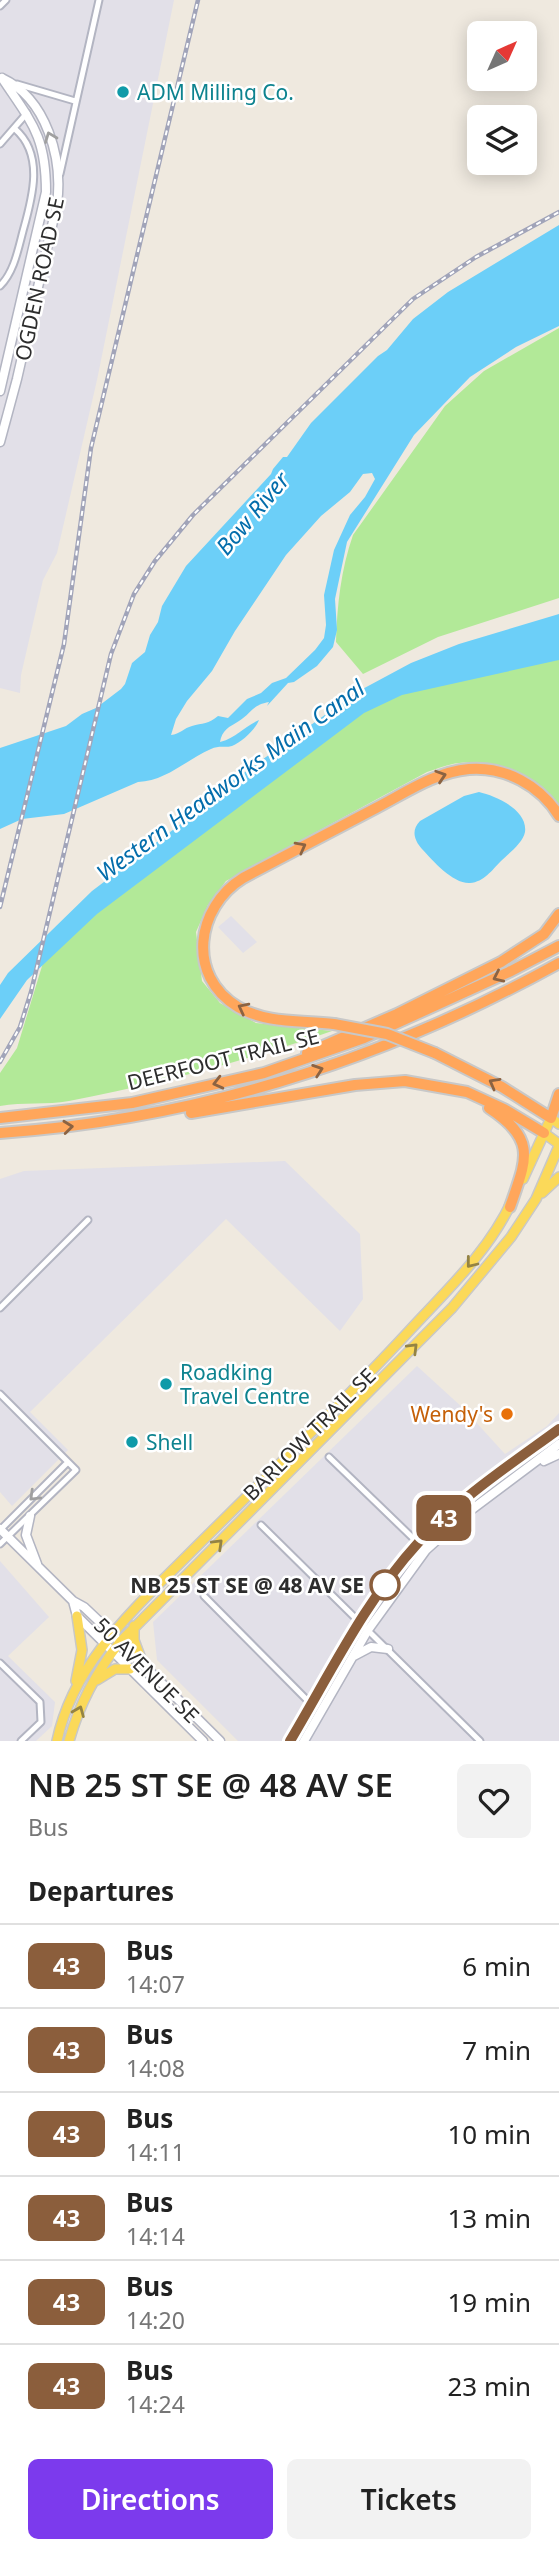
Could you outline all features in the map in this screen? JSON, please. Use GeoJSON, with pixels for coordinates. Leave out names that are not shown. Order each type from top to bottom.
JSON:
{"type":"FeatureCollection","features":[{"type":"Feature","properties":{"kind":"highway"},"geometry":{"type":"LineString","coordinates":[[559,816],[537,790],[514,777],[483,769],[457,771],[425,782],[243,878],[228,889],[211,912],[203,945],[210,976],[217,987],[238,1007],[258,1015],[334,1024],[387,1034],[435,1053],[502,1087],[555,1121],[559,1094]]}},
{"type":"Feature","properties":{"kind":"highway"},"geometry":{"type":"LineString","coordinates":[[264,1073],[397,1014],[500,962],[544,934],[559,914]]}},
{"type":"Feature","properties":{"kind":"highway","name":"DEERFOOT TRAIL SE"},"geometry":{"type":"LineString","coordinates":[[0,1118],[132,1103],[264,1073],[364,1038],[509,972],[559,946]]}},
{"type":"Feature","properties":{"kind":"highway","name":"DEERFOOT TRAIL SE"},"geometry":{"type":"LineString","coordinates":[[0,1133],[91,1124],[157,1113],[258,1090],[369,1052],[479,1004],[559,963]]}},
{"type":"Feature","properties":{"kind":"highway"},"geometry":{"type":"LineString","coordinates":[[157,1113],[192,1113],[381,1082],[421,1083],[484,1098],[544,1133]]}},
{"type":"Feature","properties":{"kind":"highway"},"geometry":{"type":"LineString","coordinates":[[452,1090],[501,1116],[519,1137],[524,1148],[525,1163],[510,1207]]}},
{"type":"Feature","properties":{"kind":"main road","name":"BARLOW TRAIL SE"},"geometry":{"type":"LineString","coordinates":[[57,1741],[74,1693],[111,1633],[275,1470],[462,1274],[510,1207],[544,1133],[555,1121]]}},
{"type":"Feature","properties":{"kind":"main road"},"geometry":{"type":"LineString","coordinates":[[544,1133],[559,1145]]}},
{"type":"Feature","properties":{"kind":"main road","name":"BARLOW TRAIL SE"},"geometry":{"type":"LineString","coordinates":[[69,1741],[82,1702],[120,1642],[452,1308],[511,1237],[536,1199],[559,1145]]}},
{"type":"Feature","properties":{"kind":"main road"},"geometry":{"type":"LineString","coordinates":[[536,1199],[559,1177]]}},
{"type":"Feature","properties":{"kind":"main road"},"geometry":{"type":"LineString","coordinates":[[74,1693],[82,1650],[77,1616]]}},
{"type":"Feature","properties":{"kind":"main road"},"geometry":{"type":"LineString","coordinates":[[134,1626],[136,1646],[143,1664]]}},
{"type":"Feature","properties":{"kind":"main road"},"geometry":{"type":"LineString","coordinates":[[93,1683],[115,1669],[131,1670]]}},
{"type":"Feature","properties":{"kind":"street"},"geometry":{"type":"LineString","coordinates":[[0,6],[6,0]]}},
{"type":"Feature","properties":{"kind":"street"},"geometry":{"type":"LineString","coordinates":[[59,176],[99,0]]}},
{"type":"Feature","properties":{"kind":"street","name":"OGDEN ROAD SE"},"geometry":{"type":"LineString","coordinates":[[1,77],[75,101]]}},
{"type":"Feature","properties":{"kind":"street","name":"OGDEN ROAD SE"},"geometry":{"type":"LineString","coordinates":[[0,391],[46,192],[43,150],[27,113],[1,77]]}},
{"type":"Feature","properties":{"kind":"street","name":"OGDEN ROAD SE"},"geometry":{"type":"LineString","coordinates":[[0,442],[54,218],[59,176],[55,152],[46,127],[31,102],[14,83]]}},
{"type":"Feature","properties":{"kind":"street"},"geometry":{"type":"LineString","coordinates":[[0,144],[27,113]]}},
{"type":"Feature","properties":{"kind":"street"},"geometry":{"type":"LineString","coordinates":[[0,286],[13,265],[34,190],[34,172],[28,145],[15,129]]}},
{"type":"Feature","properties":{"kind":"street"},"geometry":{"type":"LineString","coordinates":[[0,1308],[88,1220]]}},
{"type":"Feature","properties":{"kind":"street"},"geometry":{"type":"LineString","coordinates":[[0,1394],[76,1470],[0,1544]]}},
{"type":"Feature","properties":{"kind":"street"},"geometry":{"type":"LineString","coordinates":[[290,1741],[360,1623],[386,1583],[418,1543],[466,1499],[559,1429]]}},
{"type":"Feature","properties":{"kind":"street"},"geometry":{"type":"LineString","coordinates":[[304,1741],[368,1630],[426,1550],[474,1508],[559,1444]]}},
{"type":"Feature","properties":{"kind":"street"},"geometry":{"type":"LineString","coordinates":[[534,1463],[559,1454]]}},
{"type":"Feature","properties":{"kind":"street"},"geometry":{"type":"LineString","coordinates":[[329,1457],[418,1543]]}},
{"type":"Feature","properties":{"kind":"street"},"geometry":{"type":"LineString","coordinates":[[0,1529],[68,1462]]}},
{"type":"Feature","properties":{"kind":"street"},"geometry":{"type":"LineString","coordinates":[[466,1499],[474,1508]]}},
{"type":"Feature","properties":{"kind":"street"},"geometry":{"type":"LineString","coordinates":[[30,1516],[26,1535],[38,1567]]}},
{"type":"Feature","properties":{"kind":"street"},"geometry":{"type":"LineString","coordinates":[[261,1525],[480,1741]]}},
{"type":"Feature","properties":{"kind":"street","name":"50 AVENUE SE"},"geometry":{"type":"LineString","coordinates":[[0,1529],[73,1601],[84,1607],[111,1633],[220,1741]]}},
{"type":"Feature","properties":{"kind":"street"},"geometry":{"type":"LineString","coordinates":[[204,1597],[312,1705]]}},
{"type":"Feature","properties":{"kind":"street","name":"50 AVENUE SE"},"geometry":{"type":"LineString","coordinates":[[73,1601],[77,1616],[203,1741]]}},
{"type":"Feature","properties":{"kind":"street"},"geometry":{"type":"LineString","coordinates":[[352,1658],[371,1647],[388,1650]]}},
{"type":"Feature","properties":{"kind":"street"},"geometry":{"type":"LineString","coordinates":[[0,1662],[40,1702],[41,1722],[21,1741]]}},
{"type":"Feature","properties":{"kind":"shaded area"},"geometry":{"type":"Polygon","coordinates":[[[0,0],[174,0],[97,380],[57,553],[43,580],[21,675],[20,693],[0,688],[0,0]]]}},
{"type":"Feature","properties":{"kind":"shaded area"},"geometry":{"type":"Polygon","coordinates":[[[231,916],[257,942],[243,953],[218,927],[231,916]]]}},
{"type":"Feature","properties":{"kind":"shaded area"},"geometry":{"type":"Polygon","coordinates":[[[285,1161],[360,1234],[363,1299],[340,1331],[226,1219],[30,1412],[68,1450],[12,1506],[0,1492],[0,1179],[24,1171],[285,1161]]]}},
{"type":"Feature","properties":{"kind":"shaded area"},"geometry":{"type":"Polygon","coordinates":[[[417,1366],[463,1408],[505,1454],[547,1426],[559,1413],[559,1741],[238,1741],[157,1660],[153,1622],[417,1366]]]}},
{"type":"Feature","properties":{"kind":"shaded area"},"geometry":{"type":"Polygon","coordinates":[[[0,1561],[49,1617],[8,1656],[55,1702],[52,1726],[36,1741],[0,1741],[0,1561]]]}},
{"type":"Feature","properties":{"kind":"green space"},"geometry":{"type":"Polygon","coordinates":[[[559,328],[559,598],[438,637],[363,674],[336,642],[340,588],[353,535],[445,406],[484,371],[559,328]]]}},
{"type":"Feature","properties":{"kind":"green space"},"geometry":{"type":"Polygon","coordinates":[[[559,651],[559,807],[540,786],[502,767],[473,763],[447,765],[427,772],[226,881],[208,905],[196,932],[202,981],[220,1003],[256,1023],[332,1031],[235,1062],[136,1087],[61,1102],[0,1106],[0,1073],[17,1048],[46,953],[111,895],[381,698],[559,651]]]}},
{"type":"Feature","properties":{"kind":"water","name":"Bow River"},"geometry":{"type":"Polygon","coordinates":[[[559,225],[559,326],[516,347],[470,377],[414,435],[347,542],[335,599],[337,630],[333,647],[317,666],[294,682],[288,683],[267,706],[269,702],[259,705],[226,729],[220,742],[259,720],[251,732],[236,744],[214,748],[158,778],[138,782],[64,814],[22,819],[0,829],[0,748],[66,726],[121,689],[132,663],[145,652],[162,606],[186,566],[271,474],[283,457],[287,457],[311,423],[387,350],[413,319],[448,292],[559,225]],[[372,473],[363,474],[350,492],[321,516],[286,555],[235,631],[212,671],[187,701],[176,719],[171,735],[218,716],[228,718],[247,699],[261,693],[272,683],[286,678],[315,650],[324,638],[324,595],[334,550],[350,515],[375,479],[372,473]]]}},
{"type":"Feature","properties":{"kind":"water"},"geometry":{"type":"Polygon","coordinates":[[[559,614],[559,660],[402,695],[364,713],[97,914],[27,980],[0,1019],[0,985],[8,973],[92,891],[186,820],[200,802],[204,804],[231,787],[231,782],[357,692],[411,663],[459,644],[559,614]]]}},
{"type":"Feature","properties":{"kind":"water"},"geometry":{"type":"Polygon","coordinates":[[[479,792],[502,801],[516,811],[525,824],[525,832],[518,844],[487,875],[470,883],[450,876],[432,860],[417,842],[415,831],[420,821],[464,796],[479,792]]]}},
{"type":"Feature","properties":{"kind":"railway"},"geometry":{"type":"LineString","coordinates":[[0,907],[64,644],[91,448],[198,0]]}},
{"type":"Feature","properties":{"kind":"railway"},"geometry":{"type":"LineString","coordinates":[[0,1062],[20,1027],[31,992],[111,654],[134,594],[155,561],[193,515],[413,299],[476,257],[559,212]]}},
{"type":"Feature","properties":{"kind":"bus line","name":"43"},"geometry":{"type":"LineString","coordinates":[[290,1741],[360,1623],[386,1583],[418,1543],[481,1487],[559,1429]]}},
{"type":"Feature","properties":{"kind":"place","name":"ADM Milling Co."},"geometry":{"type":"Point","coordinates":[123,92]}},
{"type":"Feature","properties":{"kind":"place","name":"Roadking Travel Centre"},"geometry":{"type":"Point","coordinates":[166,1384]}},
{"type":"Feature","properties":{"kind":"place","name":"Wendy's"},"geometry":{"type":"Point","coordinates":[507,1414]}},
{"type":"Feature","properties":{"kind":"place","name":"Shell"},"geometry":{"type":"Point","coordinates":[132,1442]}},
{"type":"Feature","properties":{"kind":"place","name":"NB 25 ST SE @ 48 AV SE"},"geometry":{"type":"Point","coordinates":[385,1585]}},
{"type":"Feature","properties":{"kind":"water label","name":"Western Headworks Main Canal"},"geometry":{"type":"Point","coordinates":[230,780]}}]}
